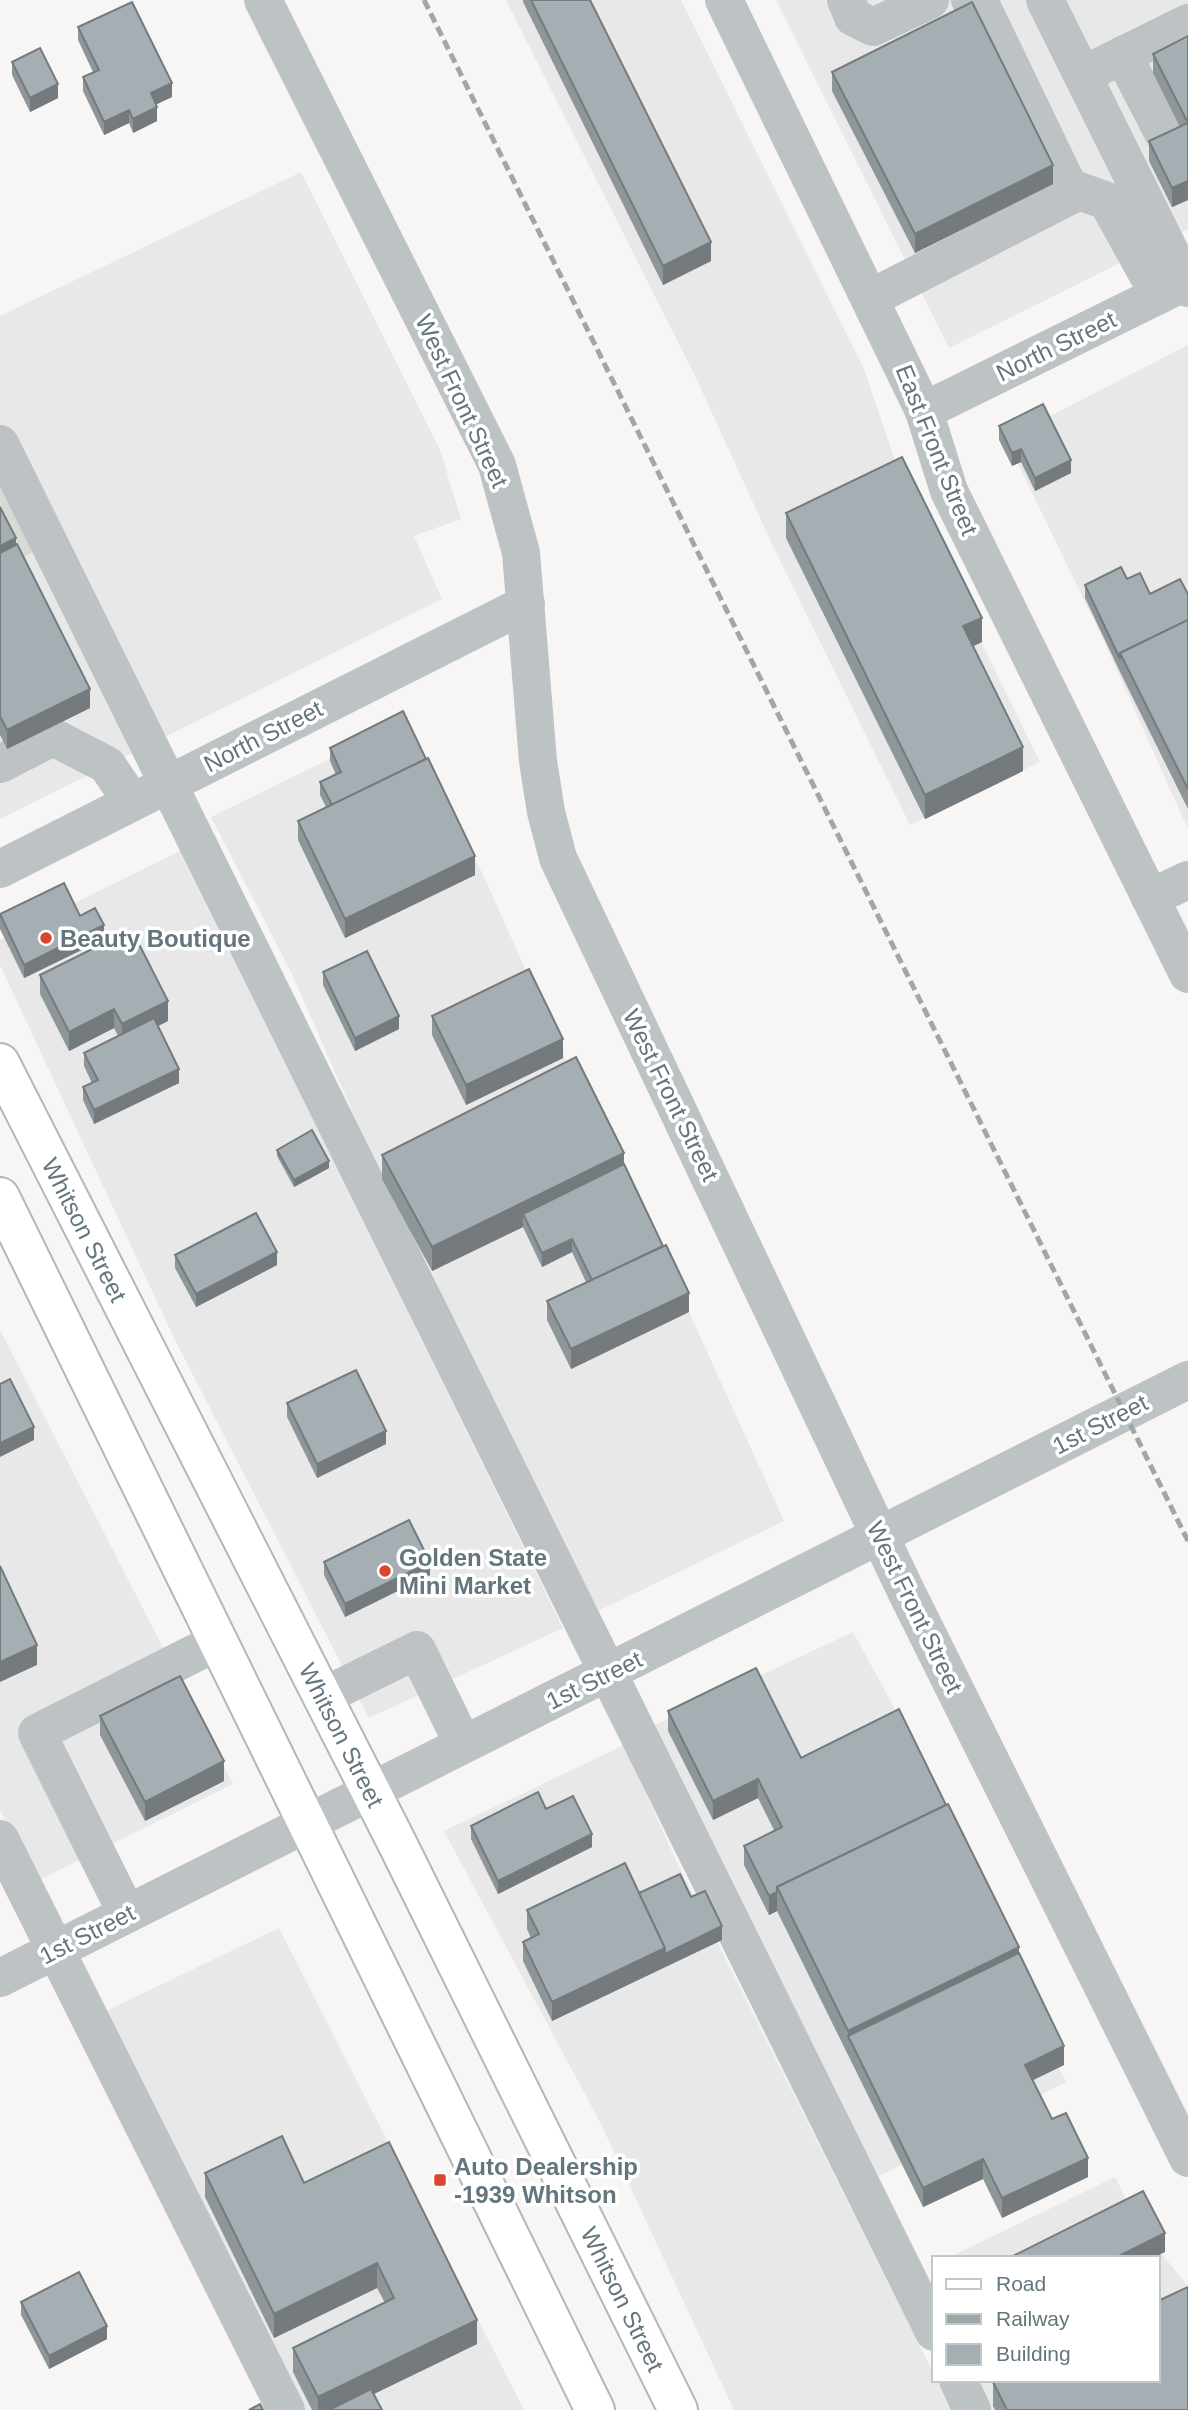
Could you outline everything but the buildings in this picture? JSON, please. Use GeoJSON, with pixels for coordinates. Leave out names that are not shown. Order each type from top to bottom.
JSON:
{"type":"FeatureCollection","features":[{"type":"Feature","properties":{"kind":"main road","name":"Whitson Street"},"geometry":{"type":"LineString","coordinates":[[0,1063],[370,1790],[678,2410]]}},
{"type":"Feature","properties":{"kind":"main road"},"geometry":{"type":"LineString","coordinates":[[0,1197],[595,2410]]}},
{"type":"Feature","properties":{"kind":"street","name":"West Front Street"},"geometry":{"type":"LineString","coordinates":[[263,0],[496,465],[522,554],[538,761],[546,812],[558,858],[881,1535],[1188,2158]]}},
{"type":"Feature","properties":{"kind":"street","name":"East Front Street"},"geometry":{"type":"LineString","coordinates":[[724,0],[924,411],[949,491],[1188,974]]}},
{"type":"Feature","properties":{"kind":"street"},"geometry":{"type":"LineString","coordinates":[[846,0],[853,17],[873,27],[930,0]]}},
{"type":"Feature","properties":{"kind":"street"},"geometry":{"type":"LineString","coordinates":[[970,0],[982,7],[1076,192]]}},
{"type":"Feature","properties":{"kind":"street"},"geometry":{"type":"LineString","coordinates":[[1045,0],[1180,286]]}},
{"type":"Feature","properties":{"kind":"street"},"geometry":{"type":"LineString","coordinates":[[1083,76],[1188,23]]}},
{"type":"Feature","properties":{"kind":"street"},"geometry":{"type":"LineString","coordinates":[[1123,55],[1188,181]]}},
{"type":"Feature","properties":{"kind":"street"},"geometry":{"type":"LineString","coordinates":[[871,298],[1076,192],[1107,201],[1180,286]]}},
{"type":"Feature","properties":{"kind":"street","name":"North Street"},"geometry":{"type":"LineString","coordinates":[[924,411],[1180,286]]}},
{"type":"Feature","properties":{"kind":"street"},"geometry":{"type":"LineString","coordinates":[[0,444],[932,2328]]}},
{"type":"Feature","properties":{"kind":"street","name":"North Street"},"geometry":{"type":"LineString","coordinates":[[0,869],[526,604]]}},
{"type":"Feature","properties":{"kind":"street"},"geometry":{"type":"LineString","coordinates":[[0,764],[54,737],[107,765],[132,802]]}},
{"type":"Feature","properties":{"kind":"street"},"geometry":{"type":"LineString","coordinates":[[1150,898],[1188,880]]}},
{"type":"Feature","properties":{"kind":"street","name":"1st Street"},"geometry":{"type":"LineString","coordinates":[[0,1978],[1188,1380]]}},
{"type":"Feature","properties":{"kind":"street"},"geometry":{"type":"LineString","coordinates":[[127,1914],[37,1732],[217,1642]]}},
{"type":"Feature","properties":{"kind":"street"},"geometry":{"type":"LineString","coordinates":[[322,1698],[417,1650],[463,1744]]}},
{"type":"Feature","properties":{"kind":"street"},"geometry":{"type":"LineString","coordinates":[[0,1839],[286,2410]]}},
{"type":"Feature","properties":{"kind":"street"},"geometry":{"type":"LineString","coordinates":[[959,2382],[972,2410]]}},
{"type":"Feature","properties":{"kind":"shaded area"},"geometry":{"type":"Polygon","coordinates":[[[506,0],[681,0],[864,369],[902,481],[1040,762],[910,825],[772,544],[696,378],[506,0]]]}},
{"type":"Feature","properties":{"kind":"shaded area"},"geometry":{"type":"Polygon","coordinates":[[[776,0],[1188,0],[1188,229],[949,348],[776,0]]]}},
{"type":"Feature","properties":{"kind":"shaded area"},"geometry":{"type":"Polygon","coordinates":[[[301,172],[440,450],[461,519],[414,536],[442,599],[0,819],[0,316],[301,172]]]}},
{"type":"Feature","properties":{"kind":"shaded area"},"geometry":{"type":"Polygon","coordinates":[[[1188,345],[1188,829],[1102,637],[1006,439],[1188,345]]]}},
{"type":"Feature","properties":{"kind":"shaded area"},"geometry":{"type":"Polygon","coordinates":[[[0,444],[50,544],[0,568],[0,444]]]}},
{"type":"Feature","properties":{"kind":"shaded area"},"geometry":{"type":"Polygon","coordinates":[[[407,721],[484,877],[576,1082],[689,1312],[784,1521],[594,1613],[453,1321],[432,1271],[382,1179],[292,974],[211,817],[407,721]]]}},
{"type":"Feature","properties":{"kind":"shaded area"},"geometry":{"type":"Polygon","coordinates":[[[194,844],[420,1337],[563,1628],[369,1718],[174,1338],[0,965],[0,940],[194,844]]]}},
{"type":"Feature","properties":{"kind":"shaded area"},"geometry":{"type":"Polygon","coordinates":[[[0,1330],[233,1784],[37,1881],[0,1810],[0,1330]]]}},
{"type":"Feature","properties":{"kind":"shaded area"},"geometry":{"type":"Polygon","coordinates":[[[853,1632],[903,1724],[921,1794],[1066,2082],[877,2177],[651,1727],[853,1632]]]}},
{"type":"Feature","properties":{"kind":"shaded area"},"geometry":{"type":"Polygon","coordinates":[[[624,1745],[674,1856],[932,2370],[932,2382],[938,2382],[952,2410],[734,2410],[601,2124],[444,1831],[624,1745]]]}},
{"type":"Feature","properties":{"kind":"shaded area"},"geometry":{"type":"Polygon","coordinates":[[[279,1928],[524,2410],[303,2410],[102,2013],[279,1928]]]}},
{"type":"Feature","properties":{"kind":"shaded area"},"geometry":{"type":"Polygon","coordinates":[[[1115,2177],[1140,2227],[1188,2286],[1188,2410],[988,2410],[976,2382],[1160,2382],[1160,2256],[952,2256],[1115,2177]]]}},
{"type":"Feature","properties":{"kind":"railway"},"geometry":{"type":"LineString","coordinates":[[424,0],[1188,1541]]}},
{"type":"Feature","properties":{"kind":"place","name":"Beauty Boutique"},"geometry":{"type":"Point","coordinates":[46,938]}},
{"type":"Feature","properties":{"kind":"place","name":"Golden State Mini Market"},"geometry":{"type":"Point","coordinates":[385,1571]}},
{"type":"Feature","properties":{"kind":"place","name":"Auto Dealership -1939 Whitson"},"geometry":{"type":"Point","coordinates":[440,2180]}}]}
